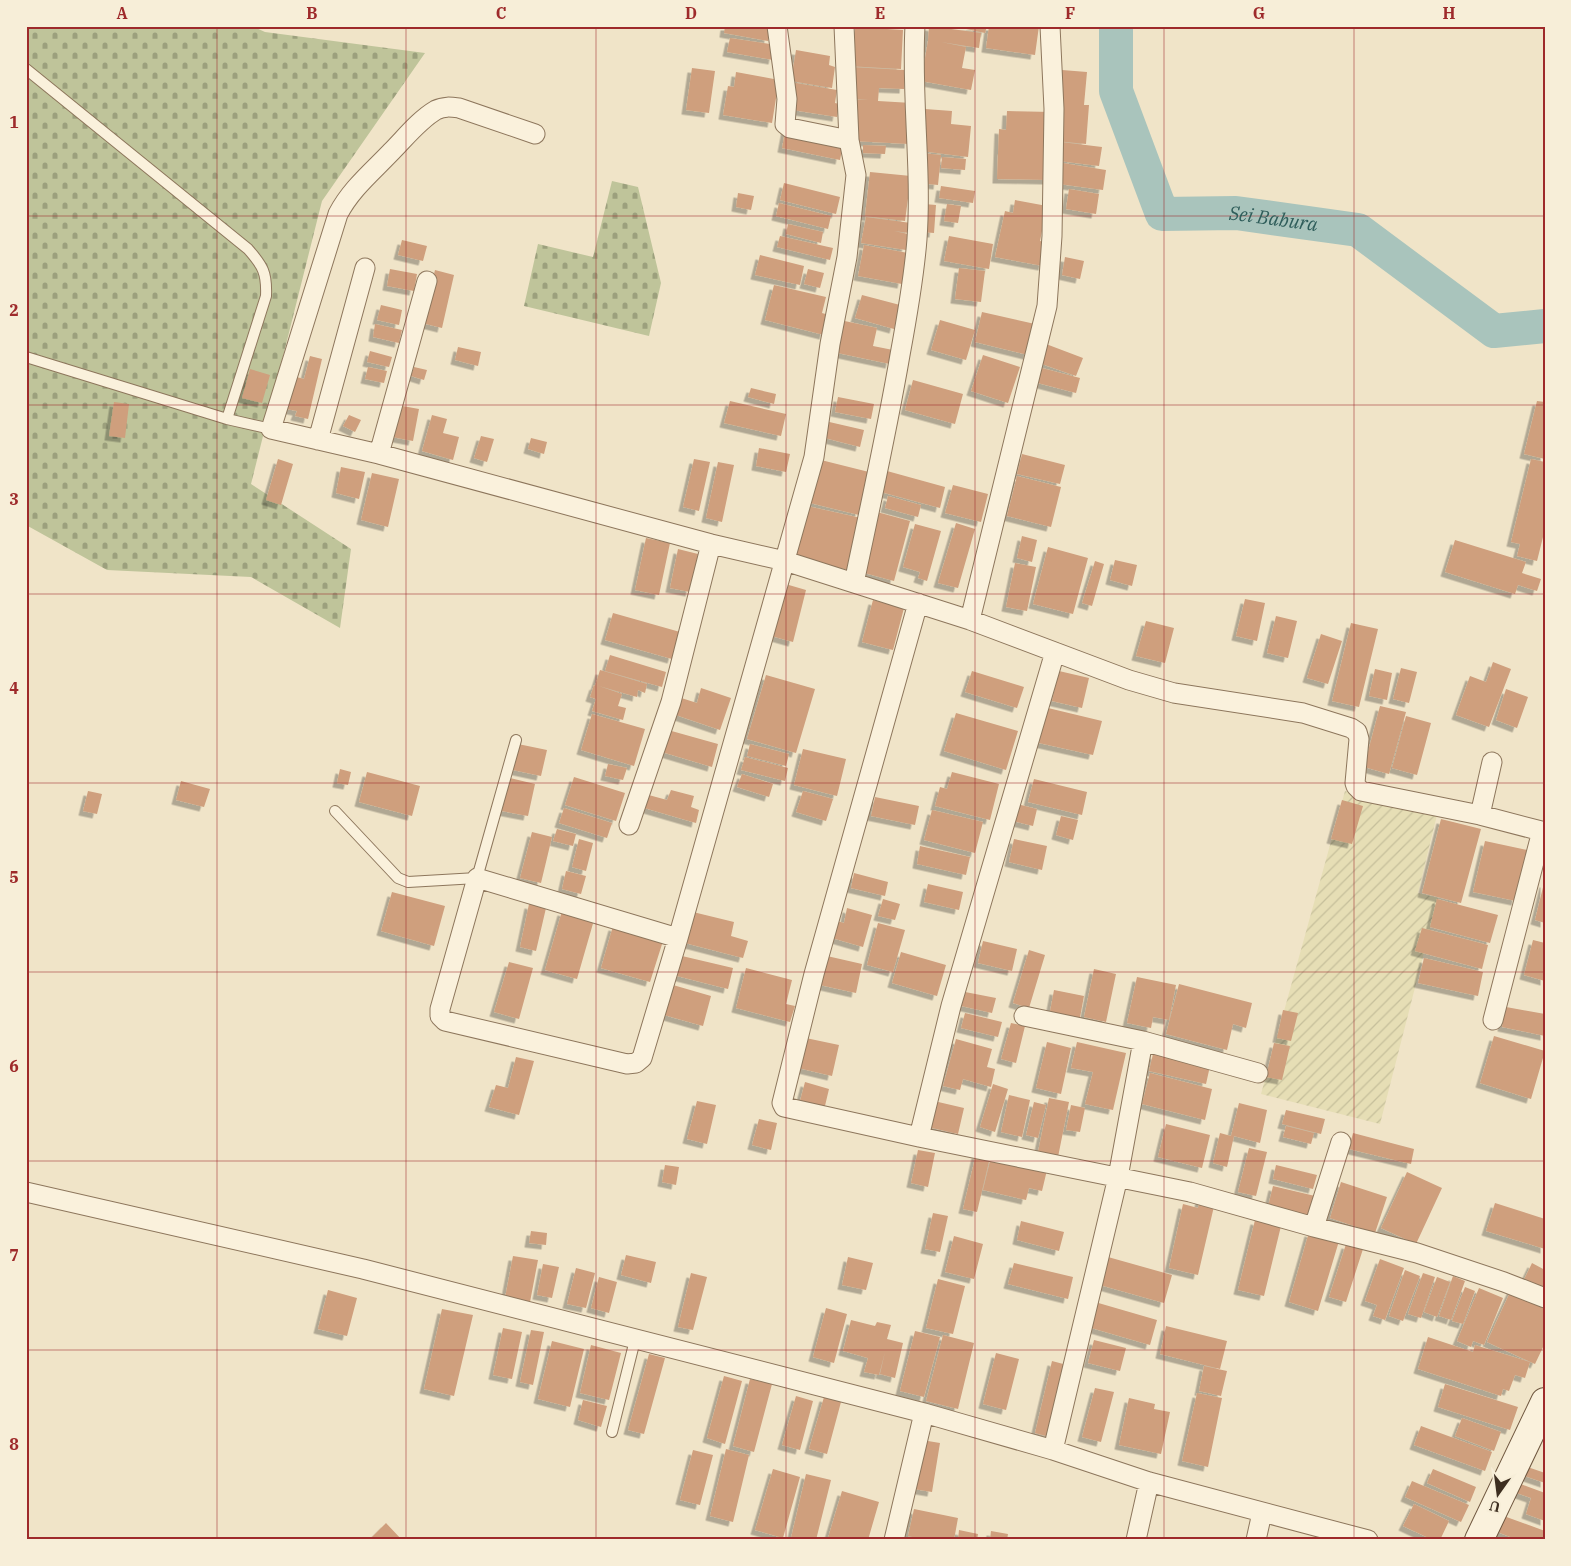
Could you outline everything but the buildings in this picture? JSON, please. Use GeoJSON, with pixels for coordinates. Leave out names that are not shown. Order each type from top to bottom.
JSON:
{"type":"FeatureCollection","features":[{"type":"Feature","properties":{"kind":"main road"},"geometry":{"type":"LineString","coordinates":[[1479,1540],[1545,1402]]}},
{"type":"Feature","properties":{"kind":"street"},"geometry":{"type":"LineString","coordinates":[[777,26],[787,99],[785,124],[790,128],[849,140]]}},
{"type":"Feature","properties":{"kind":"street"},"geometry":{"type":"LineString","coordinates":[[678,938],[477,878],[440,1009],[440,1016],[445,1021],[627,1064],[636,1063],[642,1058],[678,938],[814,457],[830,344],[847,257],[856,175],[849,140],[844,26]]}},
{"type":"Feature","properties":{"kind":"street"},"geometry":{"type":"LineString","coordinates":[[854,583],[892,402],[907,317],[917,238],[918,156],[914,61],[916,26]]}},
{"type":"Feature","properties":{"kind":"street"},"geometry":{"type":"LineString","coordinates":[[970,620],[1047,306],[1052,236],[1054,109],[1050,26]]}},
{"type":"Feature","properties":{"kind":"street"},"geometry":{"type":"LineString","coordinates":[[535,134],[459,108],[446,107],[439,109],[422,121],[405,137],[354,190],[338,214],[272,429],[379,454],[711,544],[785,562],[970,620],[1128,680],[1174,693],[1303,713],[1351,728],[1356,732],[1359,739],[1355,783],[1361,791],[1480,815],[1543,832],[1493,1020]]}},
{"type":"Feature","properties":{"kind":"street"},"geometry":{"type":"LineString","coordinates":[[318,440],[365,268]]}},
{"type":"Feature","properties":{"kind":"street"},"geometry":{"type":"LineString","coordinates":[[379,454],[427,281]]}},
{"type":"Feature","properties":{"kind":"street"},"geometry":{"type":"LineString","coordinates":[[629,825],[671,702],[711,544]]}},
{"type":"Feature","properties":{"kind":"street"},"geometry":{"type":"LineString","coordinates":[[918,603],[814,974],[782,1103],[784,1107],[919,1137],[1190,1192],[1314,1227],[1417,1253],[1545,1298]]}},
{"type":"Feature","properties":{"kind":"street"},"geometry":{"type":"LineString","coordinates":[[919,1137],[951,1006],[1055,652]]}},
{"type":"Feature","properties":{"kind":"street"},"geometry":{"type":"LineString","coordinates":[[1480,815],[1492,762]]}},
{"type":"Feature","properties":{"kind":"street"},"geometry":{"type":"LineString","coordinates":[[1024,1016],[1143,1041],[1258,1073]]}},
{"type":"Feature","properties":{"kind":"street"},"geometry":{"type":"LineString","coordinates":[[1053,1450],[1118,1177],[1143,1041]]}},
{"type":"Feature","properties":{"kind":"street"},"geometry":{"type":"LineString","coordinates":[[1314,1227],[1341,1142]]}},
{"type":"Feature","properties":{"kind":"street"},"geometry":{"type":"LineString","coordinates":[[26,1192],[363,1270],[924,1413],[1053,1450],[1149,1482],[1368,1540]]}},
{"type":"Feature","properties":{"kind":"street"},"geometry":{"type":"LineString","coordinates":[[894,1540],[924,1413]]}},
{"type":"Feature","properties":{"kind":"street"},"geometry":{"type":"LineString","coordinates":[[1136,1540],[1149,1482]]}},
{"type":"Feature","properties":{"kind":"street"},"geometry":{"type":"LineString","coordinates":[[1256,1540],[1262,1513]]}},
{"type":"Feature","properties":{"kind":"lane"},"geometry":{"type":"LineString","coordinates":[[26,69],[248,249],[262,265],[267,283],[266,296],[227,419]]}},
{"type":"Feature","properties":{"kind":"lane"},"geometry":{"type":"LineString","coordinates":[[26,357],[227,419],[272,429]]}},
{"type":"Feature","properties":{"kind":"lane"},"geometry":{"type":"LineString","coordinates":[[335,811],[398,878],[408,882],[477,878],[516,740]]}},
{"type":"Feature","properties":{"kind":"lane"},"geometry":{"type":"LineString","coordinates":[[612,1432],[635,1340]]}},
{"type":"Feature","properties":{"kind":"shaded area"},"geometry":{"type":"Polygon","coordinates":[[[1345,791],[1437,815],[1418,893],[1438,898],[1380,1124],[1261,1094],[1345,791]]]}},
{"type":"Feature","properties":{"kind":"green space"},"geometry":{"type":"Polygon","coordinates":[[[26,26],[252,26],[265,32],[425,53],[322,201],[251,484],[351,549],[340,628],[251,577],[107,570],[26,525],[26,26]]]}},
{"type":"Feature","properties":{"kind":"green space"},"geometry":{"type":"Polygon","coordinates":[[[612,181],[638,187],[661,283],[649,336],[524,306],[538,244],[593,257],[612,181]]]}},
{"type":"Feature","properties":{"kind":"waterway","name":"Sei Babura"},"geometry":{"type":"LineString","coordinates":[[1116,26],[1116,91],[1162,214],[1236,213],[1358,230],[1494,331],[1545,326]]}}]}
